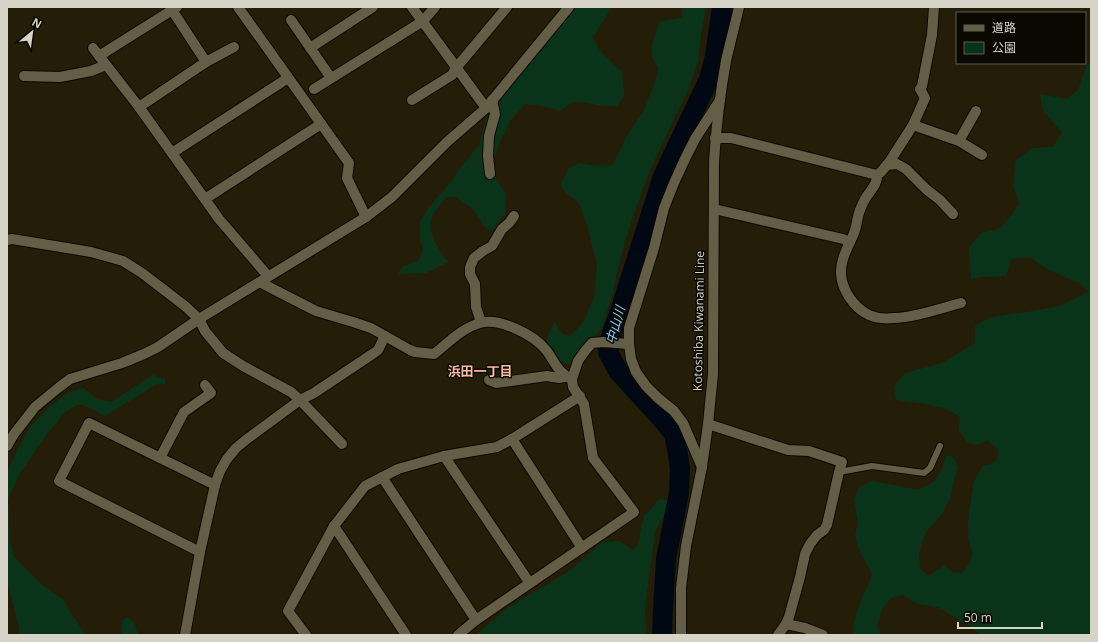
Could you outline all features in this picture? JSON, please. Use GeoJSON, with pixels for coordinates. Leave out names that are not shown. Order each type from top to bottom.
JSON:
{"type":"FeatureCollection","features":[{"type":"Feature","properties":{"kind":"street"},"geometry":{"type":"LineString","coordinates":[[238,7],[349,163],[347,178],[366,217]]}},
{"type":"Feature","properties":{"kind":"street"},"geometry":{"type":"LineString","coordinates":[[310,48],[373,7]]}},
{"type":"Feature","properties":{"kind":"street"},"geometry":{"type":"LineString","coordinates":[[412,7],[456,68],[489,104],[495,114],[490,136],[488,156],[490,174]]}},
{"type":"Feature","properties":{"kind":"street"},"geometry":{"type":"LineString","coordinates":[[314,89],[423,21],[435,7]]}},
{"type":"Feature","properties":{"kind":"street"},"geometry":{"type":"LineString","coordinates":[[412,100],[452,75],[456,68],[507,7]]}},
{"type":"Feature","properties":{"kind":"street"},"geometry":{"type":"LineString","coordinates":[[7,446],[14,434],[35,407],[70,379],[122,363],[158,347],[199,319],[366,217],[392,197],[447,142],[489,104],[569,7]]}},
{"type":"Feature","properties":{"kind":"street","name":"Kotoshiba Kiwanami Line"},"geometry":{"type":"LineString","coordinates":[[681,635],[681,588],[686,546],[702,467],[708,424],[713,368],[715,138],[726,59],[739,7]]}},
{"type":"Feature","properties":{"kind":"street"},"geometry":{"type":"LineString","coordinates":[[934,7],[932,35],[922,86],[920,89],[926,98],[913,125],[881,172],[877,175],[877,180],[865,198],[842,262],[841,274],[844,287],[850,298],[858,308],[869,315],[882,318],[899,318],[961,303]]}},
{"type":"Feature","properties":{"kind":"street"},"geometry":{"type":"LineString","coordinates":[[206,62],[174,9],[96,52],[271,288],[316,310],[365,326],[415,352],[434,354],[467,328],[481,322],[510,326],[538,341],[555,365],[568,378],[580,396],[584,404],[593,458],[634,512],[529,582],[476,620],[458,635]]}},
{"type":"Feature","properties":{"kind":"street"},"geometry":{"type":"LineString","coordinates":[[291,20],[331,78]]}},
{"type":"Feature","properties":{"kind":"street"},"geometry":{"type":"LineString","coordinates":[[138,107],[206,62],[234,47]]}},
{"type":"Feature","properties":{"kind":"street"},"geometry":{"type":"LineString","coordinates":[[24,76],[60,77],[91,71],[106,65]]}},
{"type":"Feature","properties":{"kind":"street"},"geometry":{"type":"LineString","coordinates":[[172,153],[288,78]]}},
{"type":"Feature","properties":{"kind":"street"},"geometry":{"type":"LineString","coordinates":[[702,467],[683,423],[674,411],[646,386],[636,372],[631,359],[629,328],[654,248],[664,208],[695,139],[720,100]]}},
{"type":"Feature","properties":{"kind":"street"},"geometry":{"type":"LineString","coordinates":[[959,141],[976,111]]}},
{"type":"Feature","properties":{"kind":"street"},"geometry":{"type":"LineString","coordinates":[[205,199],[321,124]]}},
{"type":"Feature","properties":{"kind":"street"},"geometry":{"type":"LineString","coordinates":[[913,125],[959,141],[982,155]]}},
{"type":"Feature","properties":{"kind":"street"},"geometry":{"type":"LineString","coordinates":[[715,138],[732,138],[877,175]]}},
{"type":"Feature","properties":{"kind":"street"},"geometry":{"type":"LineString","coordinates":[[886,165],[898,164],[906,169],[953,214]]}},
{"type":"Feature","properties":{"kind":"street"},"geometry":{"type":"LineString","coordinates":[[714,209],[850,242]]}},
{"type":"Feature","properties":{"kind":"street"},"geometry":{"type":"LineString","coordinates":[[481,322],[476,307],[475,284],[470,274],[470,267],[474,258],[492,246],[496,241],[498,234],[514,216]]}},
{"type":"Feature","properties":{"kind":"street"},"geometry":{"type":"LineString","coordinates":[[7,240],[12,239],[91,252],[123,261],[142,273],[185,306],[199,319],[205,331],[223,353],[243,366],[291,392],[342,444]]}},
{"type":"Feature","properties":{"kind":"street"},"geometry":{"type":"LineString","coordinates":[[185,635],[200,552],[215,485],[220,471],[227,459],[236,448],[247,439],[300,400],[314,393],[378,350],[385,336]]}},
{"type":"Feature","properties":{"kind":"street"},"geometry":{"type":"LineString","coordinates":[[568,378],[578,361],[592,343],[603,342],[629,344]]}},
{"type":"Feature","properties":{"kind":"street"},"geometry":{"type":"LineString","coordinates":[[489,380],[496,383],[547,376],[568,378]]}},
{"type":"Feature","properties":{"kind":"street"},"geometry":{"type":"LineString","coordinates":[[160,458],[184,412],[211,393],[206,385]]}},
{"type":"Feature","properties":{"kind":"street"},"geometry":{"type":"LineString","coordinates":[[306,635],[288,612],[334,526],[365,486],[398,469],[444,456],[497,447],[580,396]]}},
{"type":"Feature","properties":{"kind":"street"},"geometry":{"type":"LineString","coordinates":[[200,552],[59,481],[89,423],[215,485]]}},
{"type":"Feature","properties":{"kind":"street"},"geometry":{"type":"LineString","coordinates":[[708,424],[788,450],[809,451],[842,462],[827,525],[810,544],[786,624],[778,635]]}},
{"type":"Feature","properties":{"kind":"street"},"geometry":{"type":"LineString","coordinates":[[512,439],[582,548]]}},
{"type":"Feature","properties":{"kind":"street"},"geometry":{"type":"LineString","coordinates":[[444,456],[529,582]]}},
{"type":"Feature","properties":{"kind":"street"},"geometry":{"type":"LineString","coordinates":[[382,477],[476,620]]}},
{"type":"Feature","properties":{"kind":"street"},"geometry":{"type":"LineString","coordinates":[[334,526],[406,635]]}},
{"type":"Feature","properties":{"kind":"street"},"geometry":{"type":"LineString","coordinates":[[786,624],[805,628],[823,635]]}},
{"type":"Feature","properties":{"kind":"lane"},"geometry":{"type":"LineString","coordinates":[[839,472],[872,466],[924,473],[930,468],[940,446]]}},
{"type":"Feature","properties":{"kind":"green space"},"geometry":{"type":"Polygon","coordinates":[[[576,7],[611,7],[593,37],[600,51],[622,72],[624,96],[617,106],[574,102],[561,111],[538,105],[525,104],[510,121],[500,141],[493,162],[496,179],[506,194],[505,214],[492,231],[484,226],[474,210],[456,197],[447,197],[433,214],[430,222],[430,228],[434,241],[448,262],[426,273],[398,274],[402,267],[419,260],[423,249],[420,240],[420,221],[429,207],[452,181],[458,171],[479,145],[486,119],[498,113],[502,95],[576,7]]]}},
{"type":"Feature","properties":{"kind":"green space"},"geometry":{"type":"Polygon","coordinates":[[[682,7],[706,7],[698,62],[688,90],[650,170],[632,219],[619,264],[612,296],[601,329],[586,344],[569,365],[559,360],[554,350],[547,342],[549,333],[554,322],[562,334],[570,336],[583,323],[594,298],[597,266],[586,221],[578,202],[564,191],[561,184],[568,169],[579,163],[597,166],[612,165],[626,137],[643,112],[653,88],[659,68],[652,57],[652,44],[660,21],[682,18],[682,7]]]}},
{"type":"Feature","properties":{"kind":"green space"},"geometry":{"type":"Polygon","coordinates":[[[1087,64],[1091,64],[1091,635],[981,635],[971,627],[938,607],[917,604],[903,595],[891,598],[882,609],[877,626],[882,635],[856,635],[853,633],[856,614],[872,574],[859,550],[855,536],[858,523],[854,499],[860,486],[871,481],[918,490],[934,482],[942,469],[946,455],[954,457],[958,467],[951,496],[942,514],[926,532],[919,552],[920,568],[928,576],[944,566],[952,572],[962,573],[970,563],[972,552],[968,537],[969,512],[974,481],[983,466],[991,464],[997,460],[998,449],[987,440],[978,445],[968,443],[959,430],[960,417],[947,409],[926,404],[896,400],[894,386],[905,373],[942,363],[975,343],[975,326],[991,317],[1060,306],[1088,292],[1081,284],[1047,269],[1030,257],[1011,259],[1006,276],[971,279],[969,248],[981,233],[1001,228],[1019,204],[1013,185],[1016,160],[1032,148],[1053,147],[1062,132],[1043,111],[1040,94],[1067,99],[1078,90],[1087,64]]]}},
{"type":"Feature","properties":{"kind":"green space"},"geometry":{"type":"Polygon","coordinates":[[[153,375],[165,379],[165,384],[157,384],[105,416],[84,405],[76,405],[64,413],[44,438],[21,472],[8,499],[10,540],[14,557],[42,585],[63,599],[86,635],[19,635],[19,627],[7,581],[7,474],[17,450],[29,429],[49,407],[69,392],[84,388],[97,399],[111,402],[153,375]]]}},
{"type":"Feature","properties":{"kind":"green space"},"geometry":{"type":"Polygon","coordinates":[[[659,499],[668,500],[668,506],[655,532],[645,608],[646,635],[476,635],[507,608],[571,570],[602,542],[619,541],[633,550],[638,544],[644,515],[651,510],[659,499]]]}},
{"type":"Feature","properties":{"kind":"green space"},"geometry":{"type":"Polygon","coordinates":[[[127,617],[135,624],[138,635],[121,635],[122,621],[127,617]]]}},
{"type":"Feature","properties":{"kind":"waterway","name":"中山川"},"geometry":{"type":"LineString","coordinates":[[662,635],[666,559],[679,493],[680,468],[677,449],[674,434],[618,371],[608,352],[612,333],[663,176],[709,79],[715,56],[722,7]]}},
{"type":"Feature","properties":{"kind":"district","name":"浜田一丁目"},"geometry":{"type":"Point","coordinates":[480,371]}}]}
